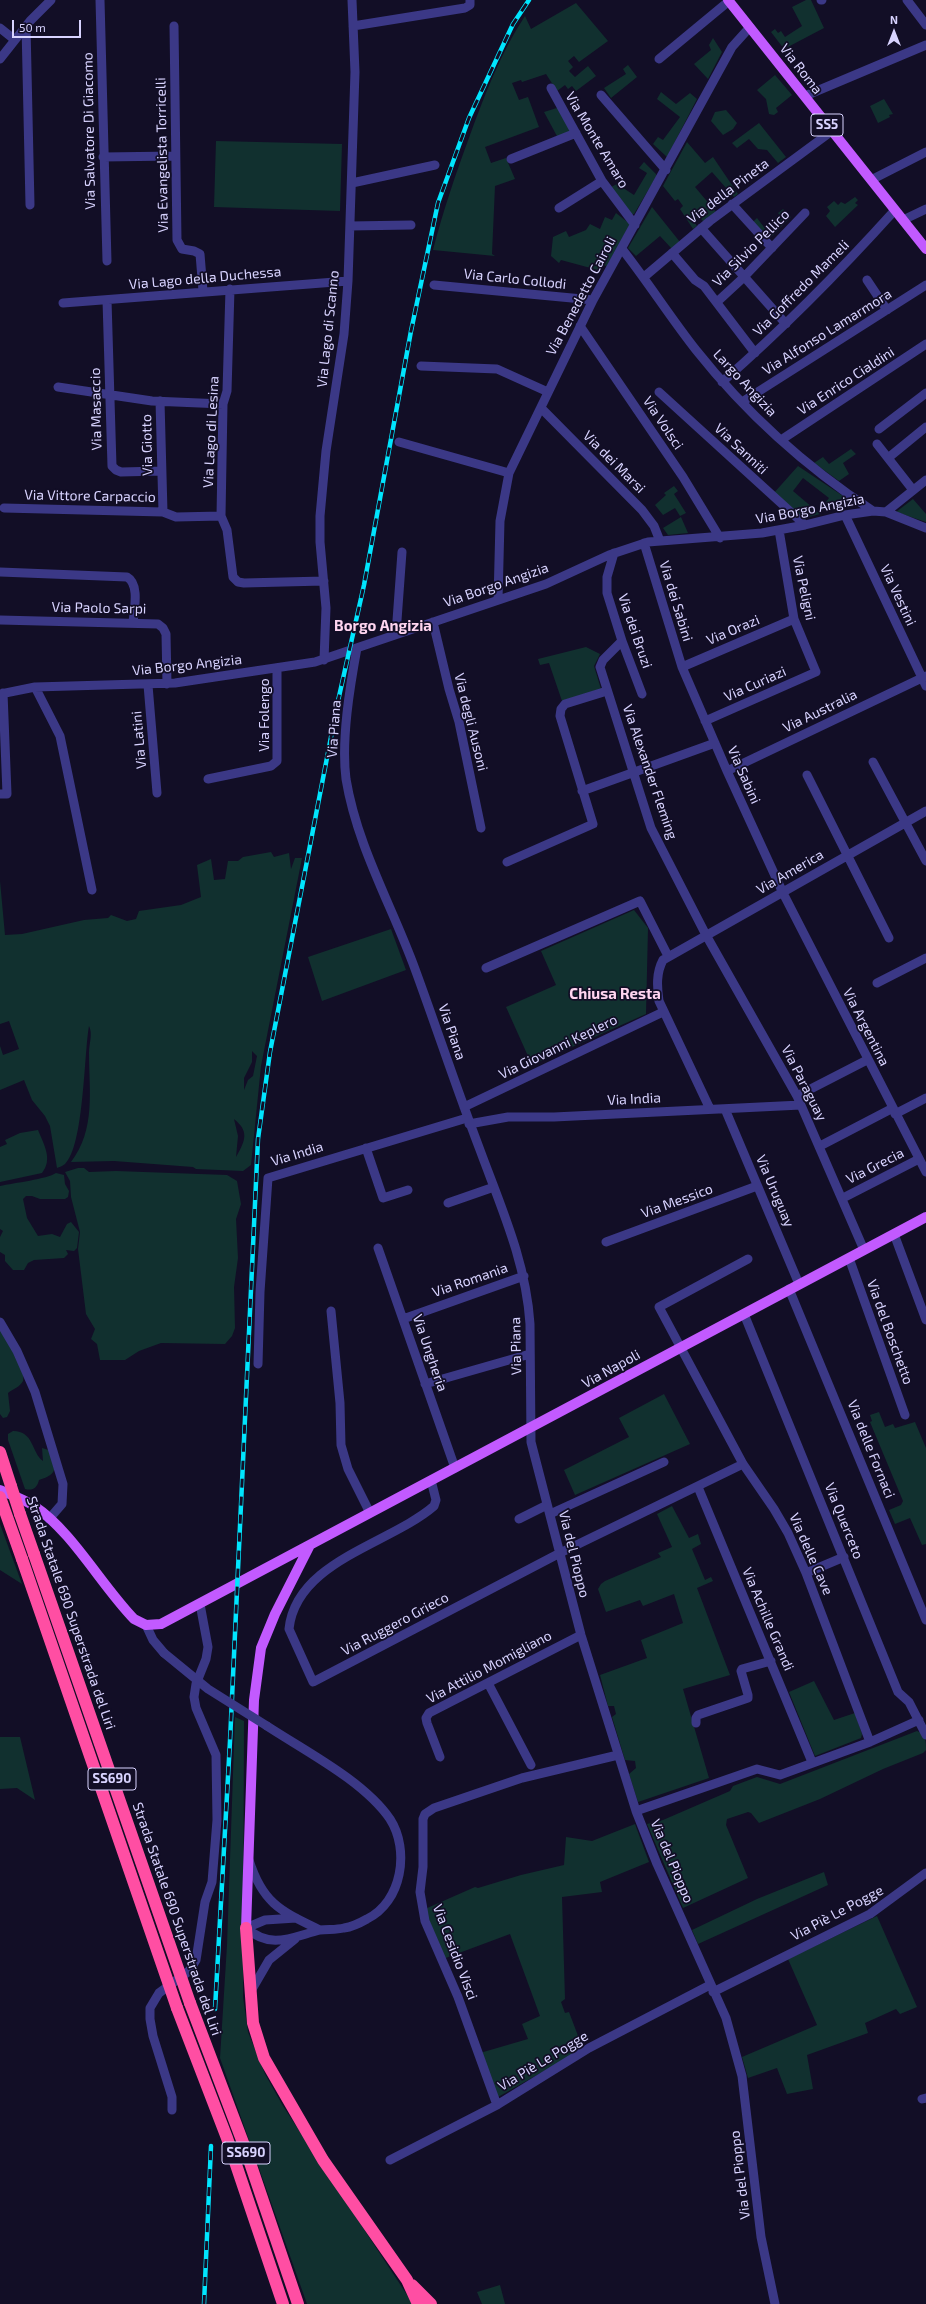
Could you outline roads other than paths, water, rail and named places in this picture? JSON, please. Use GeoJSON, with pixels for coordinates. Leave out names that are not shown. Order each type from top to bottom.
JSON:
{"type":"FeatureCollection","features":[{"type":"Feature","properties":{"kind":"highway","name":"Strada Statale 690 Superstrada del Liri"},"geometry":{"type":"LineString","coordinates":[[0,1452],[6,1488],[20,1514],[190,2004],[245,2148],[299,2304]]}},
{"type":"Feature","properties":{"kind":"highway","name":"Strada Statale 690 Superstrada del Liri"},"geometry":{"type":"LineString","coordinates":[[2,1502],[177,2008],[226,2138],[283,2304]]}},
{"type":"Feature","properties":{"kind":"highway"},"geometry":{"type":"LineString","coordinates":[[246,1928],[253,2023],[264,2058],[323,2160],[420,2300],[431,2304]]}},
{"type":"Feature","properties":{"kind":"highway"},"geometry":{"type":"LineString","coordinates":[[420,2300],[438,2304]]}},
{"type":"Feature","properties":{"kind":"main road","name":"Via Roma"},"geometry":{"type":"LineString","coordinates":[[729,1],[903,220],[924,244]]}},
{"type":"Feature","properties":{"kind":"main road","name":"Via Napoli"},"geometry":{"type":"LineString","coordinates":[[146,1625],[168,1622],[431,1480],[530,1429],[798,1284],[926,1217]]}},
{"type":"Feature","properties":{"kind":"main road"},"geometry":{"type":"LineString","coordinates":[[6,1488],[33,1505],[63,1532],[132,1618],[146,1625]]}},
{"type":"Feature","properties":{"kind":"main road"},"geometry":{"type":"LineString","coordinates":[[246,1928],[254,1700],[261,1648],[275,1614],[310,1545]]}},
{"type":"Feature","properties":{"kind":"street"},"geometry":{"type":"LineString","coordinates":[[0,59],[26,26],[51,0]]}},
{"type":"Feature","properties":{"kind":"street","name":"Via Salvatore Di Giacomo"},"geometry":{"type":"LineString","coordinates":[[100,0],[103,157],[107,261]]}},
{"type":"Feature","properties":{"kind":"street","name":"Via Lago di Scanno"},"geometry":{"type":"LineString","coordinates":[[324,660],[326,614],[320,542],[320,510],[326,451],[344,334],[348,281],[355,72],[352,0]]}},
{"type":"Feature","properties":{"kind":"street"},"geometry":{"type":"LineString","coordinates":[[353,26],[465,8],[470,5],[470,0]]}},
{"type":"Feature","properties":{"kind":"street"},"geometry":{"type":"LineString","coordinates":[[908,0],[926,25]]}},
{"type":"Feature","properties":{"kind":"street"},"geometry":{"type":"LineString","coordinates":[[659,59],[729,1]]}},
{"type":"Feature","properties":{"kind":"street"},"geometry":{"type":"LineString","coordinates":[[26,26],[30,205]]}},
{"type":"Feature","properties":{"kind":"street","name":"Via Evangelista Torricelli"},"geometry":{"type":"LineString","coordinates":[[174,26],[175,156],[178,243],[182,249],[194,251],[200,254],[204,291]]}},
{"type":"Feature","properties":{"kind":"street","name":"Via Benedetto Cairoli"},"geometry":{"type":"LineString","coordinates":[[498,600],[500,521],[509,473],[593,300],[666,170],[732,47],[750,27]]}},
{"type":"Feature","properties":{"kind":"street"},"geometry":{"type":"LineString","coordinates":[[0,28],[15,40]]}},
{"type":"Feature","properties":{"kind":"street"},"geometry":{"type":"LineString","coordinates":[[805,96],[926,45]]}},
{"type":"Feature","properties":{"kind":"street","name":"Via Monte Amaro"},"geometry":{"type":"LineString","coordinates":[[551,88],[602,180],[635,225]]}},
{"type":"Feature","properties":{"kind":"street"},"geometry":{"type":"LineString","coordinates":[[601,95],[666,170]]}},
{"type":"Feature","properties":{"kind":"street","name":"Via della Pineta"},"geometry":{"type":"LineString","coordinates":[[644,277],[701,228],[832,131]]}},
{"type":"Feature","properties":{"kind":"street"},"geometry":{"type":"LineString","coordinates":[[511,159],[576,133]]}},
{"type":"Feature","properties":{"kind":"street"},"geometry":{"type":"LineString","coordinates":[[871,180],[926,152]]}},
{"type":"Feature","properties":{"kind":"street"},"geometry":{"type":"LineString","coordinates":[[103,157],[175,156]]}},
{"type":"Feature","properties":{"kind":"street"},"geometry":{"type":"LineString","coordinates":[[352,183],[435,165]]}},
{"type":"Feature","properties":{"kind":"street"},"geometry":{"type":"LineString","coordinates":[[559,208],[602,180]]}},
{"type":"Feature","properties":{"kind":"street"},"geometry":{"type":"LineString","coordinates":[[732,204],[772,248]]}},
{"type":"Feature","properties":{"kind":"street"},"geometry":{"type":"LineString","coordinates":[[903,220],[926,209]]}},
{"type":"Feature","properties":{"kind":"street","name":"Via Goffredo Mameli"},"geometry":{"type":"LineString","coordinates":[[722,382],[786,324],[843,267],[895,210]]}},
{"type":"Feature","properties":{"kind":"street","name":"Via Silvio Pellico"},"geometry":{"type":"LineString","coordinates":[[717,302],[743,278],[805,213]]}},
{"type":"Feature","properties":{"kind":"street"},"geometry":{"type":"LineString","coordinates":[[350,226],[410,225]]}},
{"type":"Feature","properties":{"kind":"street"},"geometry":{"type":"LineString","coordinates":[[701,228],[743,278],[786,324]]}},
{"type":"Feature","properties":{"kind":"street","name":"Largo Angizia"},"geometry":{"type":"LineString","coordinates":[[622,249],[644,277],[695,349],[722,382],[781,440],[813,468],[874,511]]}},
{"type":"Feature","properties":{"kind":"street"},"geometry":{"type":"LineString","coordinates":[[672,253],[717,302],[755,353]]}},
{"type":"Feature","properties":{"kind":"street"},"geometry":{"type":"LineString","coordinates":[[867,280],[887,310]]}},
{"type":"Feature","properties":{"kind":"street","name":"Via Lago della Duchessa"},"geometry":{"type":"LineString","coordinates":[[64,302],[348,281]]}},
{"type":"Feature","properties":{"kind":"street","name":"Via Carlo Collodi"},"geometry":{"type":"LineString","coordinates":[[434,285],[593,300]]}},
{"type":"Feature","properties":{"kind":"street","name":"Via Alfonso Lamarmora"},"geometry":{"type":"LineString","coordinates":[[742,402],[926,285]]}},
{"type":"Feature","properties":{"kind":"street","name":"Via Lago di Lesina"},"geometry":{"type":"LineString","coordinates":[[230,289],[227,390],[223,404],[221,516],[227,530],[233,577],[238,582],[324,581]]}},
{"type":"Feature","properties":{"kind":"street","name":"Via Masaccio"},"geometry":{"type":"LineString","coordinates":[[107,300],[111,462],[114,468],[121,472],[161,471]]}},
{"type":"Feature","properties":{"kind":"street","name":"Via Volsci"},"geometry":{"type":"LineString","coordinates":[[580,326],[683,478],[720,538]]}},
{"type":"Feature","properties":{"kind":"street","name":"Via Enrico Cialdini"},"geometry":{"type":"LineString","coordinates":[[781,440],[926,344]]}},
{"type":"Feature","properties":{"kind":"street"},"geometry":{"type":"LineString","coordinates":[[421,366],[493,368],[510,373],[548,392]]}},
{"type":"Feature","properties":{"kind":"street"},"geometry":{"type":"LineString","coordinates":[[58,387],[160,401],[223,404]]}},
{"type":"Feature","properties":{"kind":"street","name":"Via Sanniti"},"geometry":{"type":"LineString","coordinates":[[659,392],[805,525]]}},
{"type":"Feature","properties":{"kind":"street"},"geometry":{"type":"LineString","coordinates":[[879,429],[926,393]]}},
{"type":"Feature","properties":{"kind":"street","name":"Via Giotto"},"geometry":{"type":"LineString","coordinates":[[160,401],[162,512]]}},
{"type":"Feature","properties":{"kind":"street","name":"Via dei Marsi"},"geometry":{"type":"LineString","coordinates":[[541,408],[642,510],[651,521],[660,541]]}},
{"type":"Feature","properties":{"kind":"street"},"geometry":{"type":"LineString","coordinates":[[888,458],[926,427]]}},
{"type":"Feature","properties":{"kind":"street"},"geometry":{"type":"LineString","coordinates":[[399,442],[509,473]]}},
{"type":"Feature","properties":{"kind":"street"},"geometry":{"type":"LineString","coordinates":[[878,444],[913,490]]}},
{"type":"Feature","properties":{"kind":"street"},"geometry":{"type":"LineString","coordinates":[[886,512],[926,480]]}},
{"type":"Feature","properties":{"kind":"street","name":"Via Vittore Carpaccio"},"geometry":{"type":"LineString","coordinates":[[4,508],[162,512],[176,517],[221,516]]}},
{"type":"Feature","properties":{"kind":"street","name":"Via Borgo Angizia"},"geometry":{"type":"LineString","coordinates":[[1,693],[36,688],[166,684],[324,660],[551,582],[614,553],[644,543],[720,538],[779,530],[844,515],[874,511],[886,512],[926,528]]}},
{"type":"Feature","properties":{"kind":"street","name":"Via Vestini"},"geometry":{"type":"LineString","coordinates":[[844,515],[925,680]]}},
{"type":"Feature","properties":{"kind":"street","name":"Via Peligni"},"geometry":{"type":"LineString","coordinates":[[779,530],[794,619],[816,672]]}},
{"type":"Feature","properties":{"kind":"street","name":"Via dei Sabini"},"geometry":{"type":"LineString","coordinates":[[644,543],[682,667]]}},
{"type":"Feature","properties":{"kind":"street"},"geometry":{"type":"LineString","coordinates":[[396,634],[402,552]]}},
{"type":"Feature","properties":{"kind":"street","name":"Via dei Bruzi"},"geometry":{"type":"LineString","coordinates":[[614,553],[607,577],[607,589],[622,641],[642,694]]}},
{"type":"Feature","properties":{"kind":"street"},"geometry":{"type":"LineString","coordinates":[[0,572],[127,577],[134,584],[133,623]]}},
{"type":"Feature","properties":{"kind":"street","name":"Via Orazi"},"geometry":{"type":"LineString","coordinates":[[682,667],[794,619]]}},
{"type":"Feature","properties":{"kind":"street","name":"Via Paolo Sarpi"},"geometry":{"type":"LineString","coordinates":[[0,620],[158,624],[165,632],[166,684]]}},
{"type":"Feature","properties":{"kind":"street","name":"Via degli Ausoni"},"geometry":{"type":"LineString","coordinates":[[433,622],[449,689],[459,722],[481,828]]}},
{"type":"Feature","properties":{"kind":"street","name":"Via Alexander Fleming"},"geometry":{"type":"LineString","coordinates":[[622,641],[603,660],[600,667],[651,828],[706,935]]}},
{"type":"Feature","properties":{"kind":"street","name":"Via Piana"},"geometry":{"type":"LineString","coordinates":[[357,648],[348,708],[345,761],[350,798],[371,864],[415,968],[468,1121],[521,1261],[529,1305],[530,1429]]}},
{"type":"Feature","properties":{"kind":"street","name":"Via Sabini"},"geometry":{"type":"LineString","coordinates":[[682,667],[714,743],[783,893]]}},
{"type":"Feature","properties":{"kind":"street","name":"Via Folengo"},"geometry":{"type":"LineString","coordinates":[[208,779],[271,766],[276,763],[279,752],[277,668]]}},
{"type":"Feature","properties":{"kind":"street","name":"Via Curiazi"},"geometry":{"type":"LineString","coordinates":[[705,721],[816,672]]}},
{"type":"Feature","properties":{"kind":"street","name":"Via Australia"},"geometry":{"type":"LineString","coordinates":[[727,771],[925,680]]}},
{"type":"Feature","properties":{"kind":"street","name":"Via Latini"},"geometry":{"type":"LineString","coordinates":[[148,685],[157,793]]}},
{"type":"Feature","properties":{"kind":"street"},"geometry":{"type":"LineString","coordinates":[[36,688],[60,736],[92,890]]}},
{"type":"Feature","properties":{"kind":"street"},"geometry":{"type":"LineString","coordinates":[[507,862],[593,824],[560,716],[561,709],[565,704],[607,691]]}},
{"type":"Feature","properties":{"kind":"street"},"geometry":{"type":"LineString","coordinates":[[0,794],[7,794],[6,743],[1,693]]}},
{"type":"Feature","properties":{"kind":"street"},"geometry":{"type":"LineString","coordinates":[[582,791],[633,774],[714,743]]}},
{"type":"Feature","properties":{"kind":"street"},"geometry":{"type":"LineString","coordinates":[[873,762],[926,861]]}},
{"type":"Feature","properties":{"kind":"street"},"geometry":{"type":"LineString","coordinates":[[807,775],[889,938]]}},
{"type":"Feature","properties":{"kind":"street","name":"Via America"},"geometry":{"type":"LineString","coordinates":[[710,1109],[663,1012],[659,1001],[657,986],[658,968],[668,956],[783,893],[926,811]]}},
{"type":"Feature","properties":{"kind":"street","name":"Via Argentina"},"geometry":{"type":"LineString","coordinates":[[783,893],[867,1060],[926,1172]]}},
{"type":"Feature","properties":{"kind":"street"},"geometry":{"type":"LineString","coordinates":[[486,968],[640,901],[668,956]]}},
{"type":"Feature","properties":{"kind":"street","name":"Via Paraguay"},"geometry":{"type":"LineString","coordinates":[[706,935],[799,1100],[843,1198],[864,1250]]}},
{"type":"Feature","properties":{"kind":"street"},"geometry":{"type":"LineString","coordinates":[[877,984],[926,958]]}},
{"type":"Feature","properties":{"kind":"street","name":"Via Giovanni Keplero"},"geometry":{"type":"LineString","coordinates":[[464,1107],[663,1012]]}},
{"type":"Feature","properties":{"kind":"street"},"geometry":{"type":"LineString","coordinates":[[799,1100],[867,1060]]}},
{"type":"Feature","properties":{"kind":"street"},"geometry":{"type":"LineString","coordinates":[[820,1146],[894,1111],[926,1098]]}},
{"type":"Feature","properties":{"kind":"street","name":"Via India"},"geometry":{"type":"LineString","coordinates":[[258,1364],[260,1292],[268,1178],[366,1148],[468,1121],[508,1117],[554,1117],[725,1109],[799,1100]]}},
{"type":"Feature","properties":{"kind":"street","name":"Via Uruguay"},"geometry":{"type":"LineString","coordinates":[[725,1109],[798,1284]]}},
{"type":"Feature","properties":{"kind":"street"},"geometry":{"type":"LineString","coordinates":[[366,1148],[383,1198],[408,1190]]}},
{"type":"Feature","properties":{"kind":"street","name":"Via Grecia"},"geometry":{"type":"LineString","coordinates":[[843,1198],[919,1159]]}},
{"type":"Feature","properties":{"kind":"street","name":"Via Messico"},"geometry":{"type":"LineString","coordinates":[[606,1242],[757,1186]]}},
{"type":"Feature","properties":{"kind":"street"},"geometry":{"type":"LineString","coordinates":[[448,1202],[494,1187]]}},
{"type":"Feature","properties":{"kind":"street"},"geometry":{"type":"LineString","coordinates":[[894,1234],[926,1319]]}},
{"type":"Feature","properties":{"kind":"street","name":"Via Ungheria"},"geometry":{"type":"LineString","coordinates":[[378,1248],[455,1468]]}},
{"type":"Feature","properties":{"kind":"street","name":"Via del Boschetto"},"geometry":{"type":"LineString","coordinates":[[849,1258],[905,1415]]}},
{"type":"Feature","properties":{"kind":"street","name":"Via delle Cave"},"geometry":{"type":"LineString","coordinates":[[748,1259],[659,1307],[679,1348],[743,1464],[781,1521],[806,1573],[870,1742]]}},
{"type":"Feature","properties":{"kind":"street","name":"Via Romania"},"geometry":{"type":"LineString","coordinates":[[403,1318],[524,1276]]}},
{"type":"Feature","properties":{"kind":"street","name":"Via delle Fornaci"},"geometry":{"type":"LineString","coordinates":[[789,1289],[926,1620]]}},
{"type":"Feature","properties":{"kind":"street"},"geometry":{"type":"LineString","coordinates":[[331,1311],[340,1403],[341,1445],[348,1469],[370,1513]]}},
{"type":"Feature","properties":{"kind":"street","name":"Via Querceto"},"geometry":{"type":"LineString","coordinates":[[744,1314],[898,1692],[909,1702],[926,1735]]}},
{"type":"Feature","properties":{"kind":"street"},"geometry":{"type":"LineString","coordinates":[[0,1322],[17,1351],[35,1392],[63,1484],[62,1504],[49,1519]]}},
{"type":"Feature","properties":{"kind":"street"},"geometry":{"type":"LineString","coordinates":[[426,1384],[530,1354]]}},
{"type":"Feature","properties":{"kind":"street","name":"Via del Pioppo"},"geometry":{"type":"LineString","coordinates":[[530,1429],[531,1442],[581,1635],[636,1811],[711,1988],[726,2018],[742,2076],[761,2237],[774,2304]]}},
{"type":"Feature","properties":{"kind":"street"},"geometry":{"type":"LineString","coordinates":[[550,1514],[664,1462]]}},
{"type":"Feature","properties":{"kind":"street","name":"Via Ruggero Grieco"},"geometry":{"type":"LineString","coordinates":[[431,1480],[436,1500],[434,1506],[402,1527],[330,1566],[302,1594],[290,1621],[289,1629],[314,1682],[560,1553],[743,1464]]}},
{"type":"Feature","properties":{"kind":"street","name":"Via Achille Grandi"},"geometry":{"type":"LineString","coordinates":[[698,1487],[812,1762]]}},
{"type":"Feature","properties":{"kind":"street"},"geometry":{"type":"LineString","coordinates":[[519,1519],[547,1505]]}},
{"type":"Feature","properties":{"kind":"street"},"geometry":{"type":"LineString","coordinates":[[806,1573],[844,1557]]}},
{"type":"Feature","properties":{"kind":"street"},"geometry":{"type":"LineString","coordinates":[[172,2110],[172,2098],[152,2031],[150,2008],[158,1993],[189,1971],[196,1960],[205,1902],[212,1882],[217,1820],[216,1755],[196,1708],[194,1697],[196,1684],[206,1659],[208,1648],[200,1604]]}},
{"type":"Feature","properties":{"kind":"street"},"geometry":{"type":"LineString","coordinates":[[146,1625],[153,1640],[164,1652],[208,1689],[352,1782],[384,1813],[399,1836],[401,1853],[399,1875],[387,1904],[368,1919],[345,1928],[320,1930],[296,1939],[276,1941],[256,1937],[246,1928],[266,1920],[296,1918]]}},
{"type":"Feature","properties":{"kind":"street","name":"Via Attilio Momigliano"},"geometry":{"type":"LineString","coordinates":[[440,1757],[427,1723],[426,1718],[429,1713],[581,1635]]}},
{"type":"Feature","properties":{"kind":"street"},"geometry":{"type":"LineString","coordinates":[[696,1723],[698,1715],[748,1698],[741,1671],[742,1669],[771,1661]]}},
{"type":"Feature","properties":{"kind":"street"},"geometry":{"type":"LineString","coordinates":[[488,1683],[531,1765]]}},
{"type":"Feature","properties":{"kind":"street"},"geometry":{"type":"LineString","coordinates":[[636,1811],[757,1769],[780,1775],[870,1742],[919,1720]]}},
{"type":"Feature","properties":{"kind":"street","name":"Via Cesidio Visci"},"geometry":{"type":"LineString","coordinates":[[497,2105],[458,1997],[423,1916],[420,1892],[423,1867],[423,1819],[425,1814],[434,1808],[515,1780],[618,1755]]}},
{"type":"Feature","properties":{"kind":"street"},"geometry":{"type":"LineString","coordinates":[[248,1856],[254,1875],[270,1902],[296,1918],[320,1930]]}},
{"type":"Feature","properties":{"kind":"street","name":"Via Piè Le Pogge"},"geometry":{"type":"LineString","coordinates":[[390,2160],[497,2105],[589,2048],[711,1988],[870,1914],[926,1873]]}},
{"type":"Feature","properties":{"kind":"street"},"geometry":{"type":"LineString","coordinates":[[250,1992],[269,1960],[296,1939]]}},
{"type":"Feature","properties":{"kind":"railway"},"geometry":{"type":"LineString","coordinates":[[215,2009],[230,1741],[258,1139],[270,1052],[338,701],[364,585],[411,331],[438,203],[469,118],[513,24],[529,0]]}},
{"type":"Feature","properties":{"kind":"railway"},"geometry":{"type":"LineString","coordinates":[[204,2304],[211,2146]]}},
{"type":"Feature","properties":{"kind":"district","name":"Borgo Angizia"},"geometry":{"type":"Point","coordinates":[383,626]}},
{"type":"Feature","properties":{"kind":"district","name":"Chiusa Resta"},"geometry":{"type":"Point","coordinates":[615,994]}}]}
